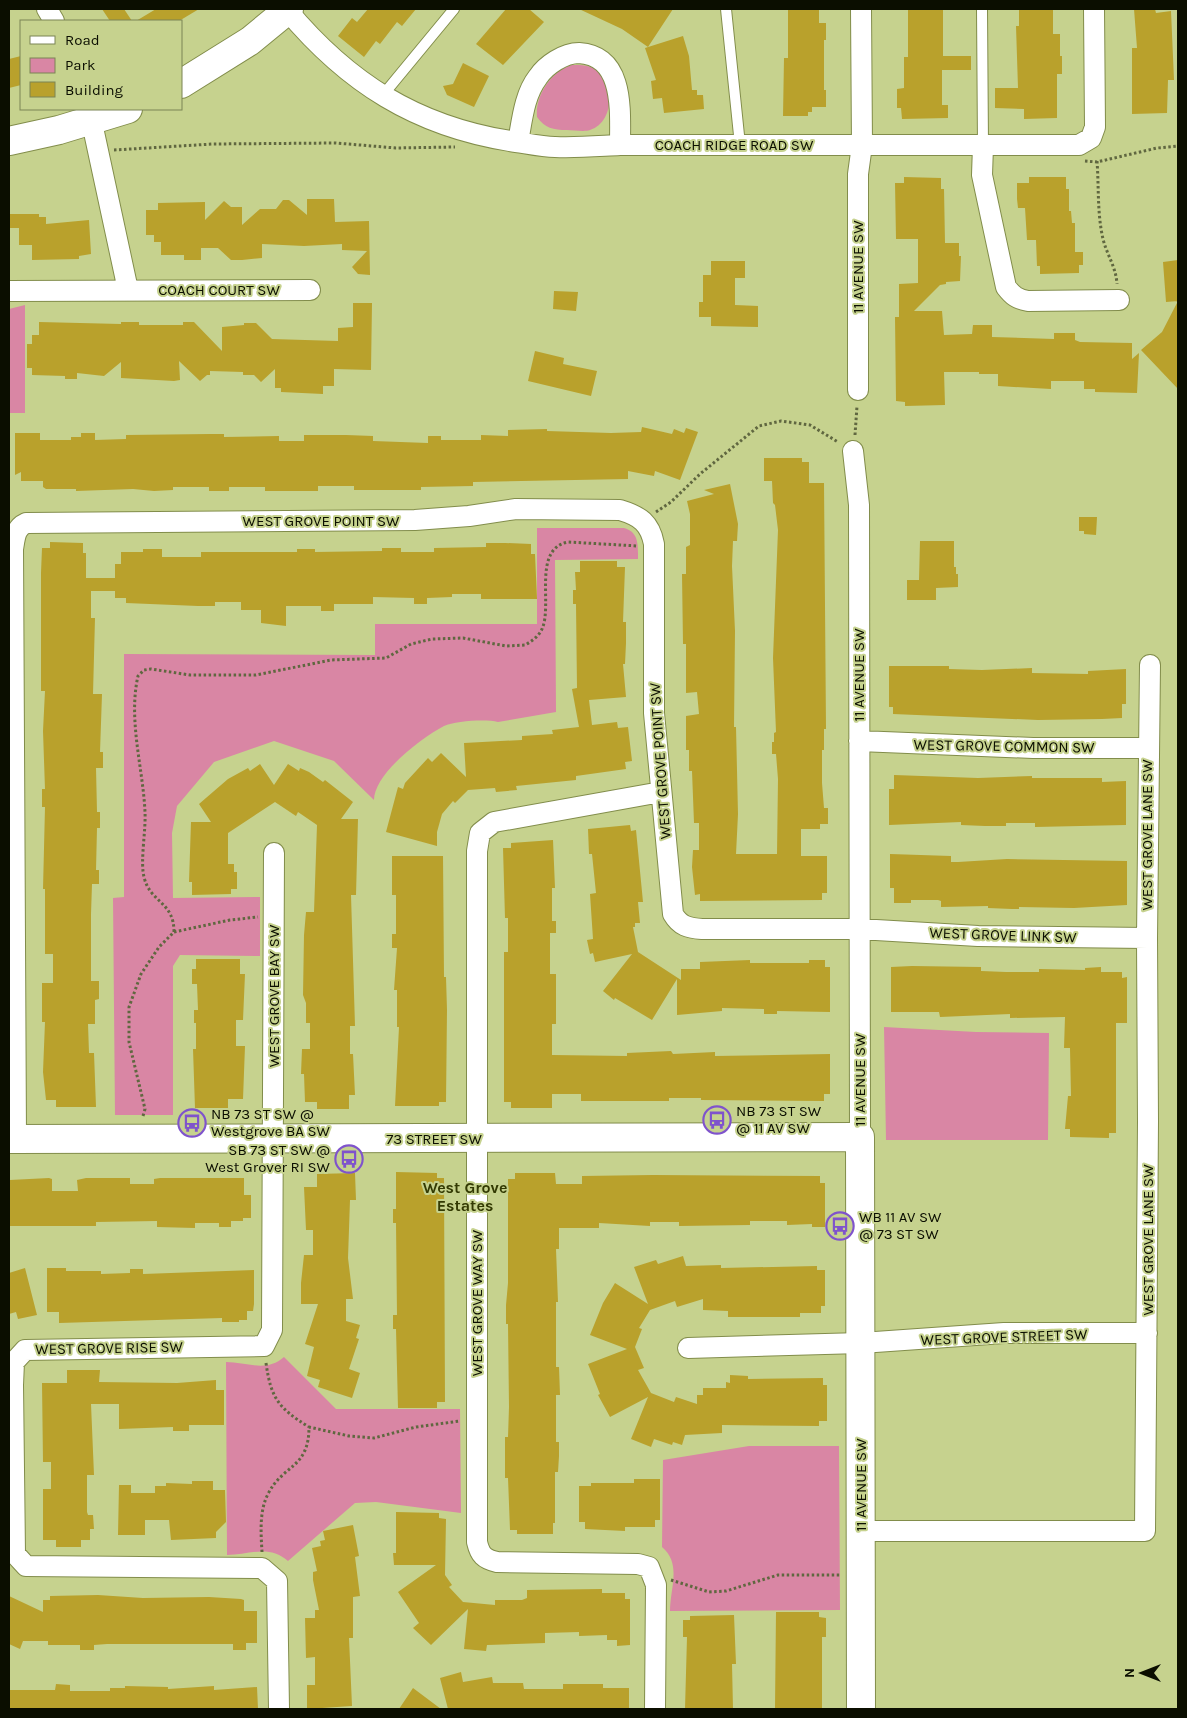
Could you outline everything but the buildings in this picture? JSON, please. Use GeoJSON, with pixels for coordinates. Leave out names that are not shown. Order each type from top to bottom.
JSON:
{"type":"FeatureCollection","features":[{"type":"Feature","properties":{"kind":"street"},"geometry":{"type":"LineString","coordinates":[[47,9],[53,20]]}},
{"type":"Feature","properties":{"kind":"street","name":"11 AVENUE SW"},"geometry":{"type":"LineString","coordinates":[[858,390],[858,174],[862,145],[861,9]]}},
{"type":"Feature","properties":{"kind":"street","name":"COACH RIDGE ROAD SW"},"geometry":{"type":"LineString","coordinates":[[288,10],[314,43],[340,66],[383,96],[452,128],[486,137],[554,147],[620,145],[1079,146],[1091,138],[1095,127],[1094,9]]}},
{"type":"Feature","properties":{"kind":"street"},"geometry":{"type":"LineString","coordinates":[[182,83],[242,46],[288,10]]}},
{"type":"Feature","properties":{"kind":"street"},"geometry":{"type":"LineString","coordinates":[[518,142],[526,101],[538,77],[561,57],[574,53],[589,54],[603,59],[610,69],[616,85],[619,104],[620,145]]}},
{"type":"Feature","properties":{"kind":"street"},"geometry":{"type":"LineString","coordinates":[[9,141],[91,115],[122,110]]}},
{"type":"Feature","properties":{"kind":"street"},"geometry":{"type":"LineString","coordinates":[[91,115],[128,290]]}},
{"type":"Feature","properties":{"kind":"street"},"geometry":{"type":"LineString","coordinates":[[983,146],[982,175],[1006,287],[1016,299],[1028,301],[1119,300]]}},
{"type":"Feature","properties":{"kind":"street","name":"COACH COURT SW"},"geometry":{"type":"LineString","coordinates":[[9,291],[310,290]]}},
{"type":"Feature","properties":{"kind":"street","name":"11 AVENUE SW"},"geometry":{"type":"LineString","coordinates":[[854,451],[859,505],[861,1709]]}},
{"type":"Feature","properties":{"kind":"street","name":"WEST GROVE POINT SW"},"geometry":{"type":"LineString","coordinates":[[12,1139],[14,549],[16,531],[20,526],[44,522],[415,520],[470,516],[516,509],[620,510],[644,520],[651,530],[654,544],[654,713],[673,914],[678,922],[688,928],[859,929]]}},
{"type":"Feature","properties":{"kind":"street","name":"WEST GROVE LANE SW"},"geometry":{"type":"LineString","coordinates":[[861,1530],[1145,1531],[1147,1333],[1146,938],[1150,665]]}},
{"type":"Feature","properties":{"kind":"street","name":"WEST GROVE COMMON SW"},"geometry":{"type":"LineString","coordinates":[[859,742],[1033,748],[1148,748]]}},
{"type":"Feature","properties":{"kind":"street","name":"WEST GROVE WAY SW"},"geometry":{"type":"LineString","coordinates":[[653,1576],[649,1567],[638,1564],[497,1562],[486,1560],[480,1554],[476,1532],[477,851],[480,833],[494,822],[661,792]]}},
{"type":"Feature","properties":{"kind":"street","name":"WEST GROVE BAY SW"},"geometry":{"type":"LineString","coordinates":[[274,852],[274,1140]]}},
{"type":"Feature","properties":{"kind":"street","name":"WEST GROVE LINK SW"},"geometry":{"type":"LineString","coordinates":[[859,929],[978,936],[1146,938]]}},
{"type":"Feature","properties":{"kind":"street","name":"73 STREET SW"},"geometry":{"type":"LineString","coordinates":[[12,1139],[274,1140],[860,1137]]}},
{"type":"Feature","properties":{"kind":"street"},"geometry":{"type":"LineString","coordinates":[[264,1346],[272,1330],[274,1140]]}},
{"type":"Feature","properties":{"kind":"street","name":"WEST GROVE STREET SW"},"geometry":{"type":"LineString","coordinates":[[688,1348],[861,1343],[1004,1333],[1147,1333]]}},
{"type":"Feature","properties":{"kind":"street","name":"WEST GROVE RISE SW"},"geometry":{"type":"LineString","coordinates":[[262,1568],[26,1566],[15,1554],[13,1385],[14,1362],[25,1350],[264,1346]]}},
{"type":"Feature","properties":{"kind":"street"},"geometry":{"type":"LineString","coordinates":[[262,1568],[277,1581],[279,1709]]}},
{"type":"Feature","properties":{"kind":"street"},"geometry":{"type":"LineString","coordinates":[[653,1576],[656,1585],[654,1709]]}},
{"type":"Feature","properties":{"kind":"lane"},"geometry":{"type":"LineString","coordinates":[[383,96],[454,9]]}},
{"type":"Feature","properties":{"kind":"lane"},"geometry":{"type":"LineString","coordinates":[[726,9],[740,145]]}},
{"type":"Feature","properties":{"kind":"lane"},"geometry":{"type":"LineString","coordinates":[[982,9],[983,146]]}},
{"type":"Feature","properties":{"kind":"path"},"geometry":{"type":"LineString","coordinates":[[100,151],[221,144],[336,143],[396,148],[460,147],[486,137]]}},
{"type":"Feature","properties":{"kind":"path"},"geometry":{"type":"LineString","coordinates":[[1097,162],[1100,218],[1104,240],[1116,269],[1119,300]]}},
{"type":"Feature","properties":{"kind":"path"},"geometry":{"type":"LineString","coordinates":[[644,520],[671,502],[700,474],[759,426],[781,421],[810,425],[854,451],[858,390]]}},
{"type":"Feature","properties":{"kind":"path"},"geometry":{"type":"LineString","coordinates":[[174,932],[173,914],[154,896],[144,878],[145,812],[136,717],[136,682],[138,676],[144,670],[164,670],[190,675],[256,675],[331,660],[386,658],[411,644],[432,639],[463,638],[506,646],[525,645],[541,631],[544,623],[549,558],[560,543],[630,547],[654,544]]}},
{"type":"Feature","properties":{"kind":"path"},"geometry":{"type":"LineString","coordinates":[[134,1116],[144,1116],[145,1109],[129,1042],[129,1007],[141,974],[154,954],[174,932],[230,920],[274,917]]}},
{"type":"Feature","properties":{"kind":"path"},"geometry":{"type":"LineString","coordinates":[[264,1346],[269,1383],[275,1400],[289,1414],[309,1426],[349,1436],[374,1438],[416,1427],[446,1422],[476,1421]]}},
{"type":"Feature","properties":{"kind":"path"},"geometry":{"type":"LineString","coordinates":[[262,1568],[261,1521],[267,1495],[278,1478],[298,1463],[306,1449],[309,1426]]}},
{"type":"Feature","properties":{"kind":"path"},"geometry":{"type":"LineString","coordinates":[[653,1576],[674,1580],[709,1592],[726,1591],[778,1575],[861,1576]]}},
{"type":"Feature","properties":{"kind":"green space"},"geometry":{"type":"Polygon","coordinates":[[[572,65],[595,69],[604,77],[607,85],[609,94],[608,112],[598,126],[590,130],[553,129],[543,124],[537,117],[539,101],[546,85],[557,73],[572,65]]]}},
{"type":"Feature","properties":{"kind":"green space"},"geometry":{"type":"Polygon","coordinates":[[[25,305],[25,413],[9,413],[9,309],[25,305]]]}},
{"type":"Feature","properties":{"kind":"green space"},"geometry":{"type":"Polygon","coordinates":[[[537,528],[624,528],[633,533],[638,544],[638,559],[555,560],[556,712],[498,722],[471,721],[444,726],[423,739],[390,768],[376,790],[374,800],[334,761],[274,741],[214,762],[177,806],[172,833],[173,898],[260,897],[260,956],[180,955],[173,966],[173,1115],[115,1115],[113,898],[124,897],[124,654],[375,655],[375,624],[537,624],[537,528]]]}},
{"type":"Feature","properties":{"kind":"green space"},"geometry":{"type":"Polygon","coordinates":[[[884,1027],[976,1032],[1049,1033],[1048,1140],[886,1140],[884,1027]]]}},
{"type":"Feature","properties":{"kind":"green space"},"geometry":{"type":"Polygon","coordinates":[[[284,1357],[336,1409],[460,1409],[461,1513],[376,1502],[355,1503],[288,1561],[274,1553],[266,1552],[227,1555],[226,1362],[263,1366],[277,1362],[284,1357]]]}},
{"type":"Feature","properties":{"kind":"green space"},"geometry":{"type":"Polygon","coordinates":[[[749,1446],[839,1446],[840,1610],[670,1611],[674,1577],[672,1561],[662,1547],[663,1460],[749,1446]]]}},
{"type":"Feature","properties":{"kind":"place","name":"NB 73 ST SW @ 11 AV SW"},"geometry":{"type":"Point","coordinates":[717,1120]}},
{"type":"Feature","properties":{"kind":"place","name":"NB 73 ST SW @ Westgrove BA SW"},"geometry":{"type":"Point","coordinates":[192,1123]}},
{"type":"Feature","properties":{"kind":"place","name":"SB 73 ST SW @ West Grover RI SW"},"geometry":{"type":"Point","coordinates":[349,1159]}},
{"type":"Feature","properties":{"kind":"place","name":"WB 11 AV SW @ 73 ST SW"},"geometry":{"type":"Point","coordinates":[840,1226]}},
{"type":"Feature","properties":{"kind":"district","name":"West Grove Estates"},"geometry":{"type":"Point","coordinates":[465,1196]}}]}
